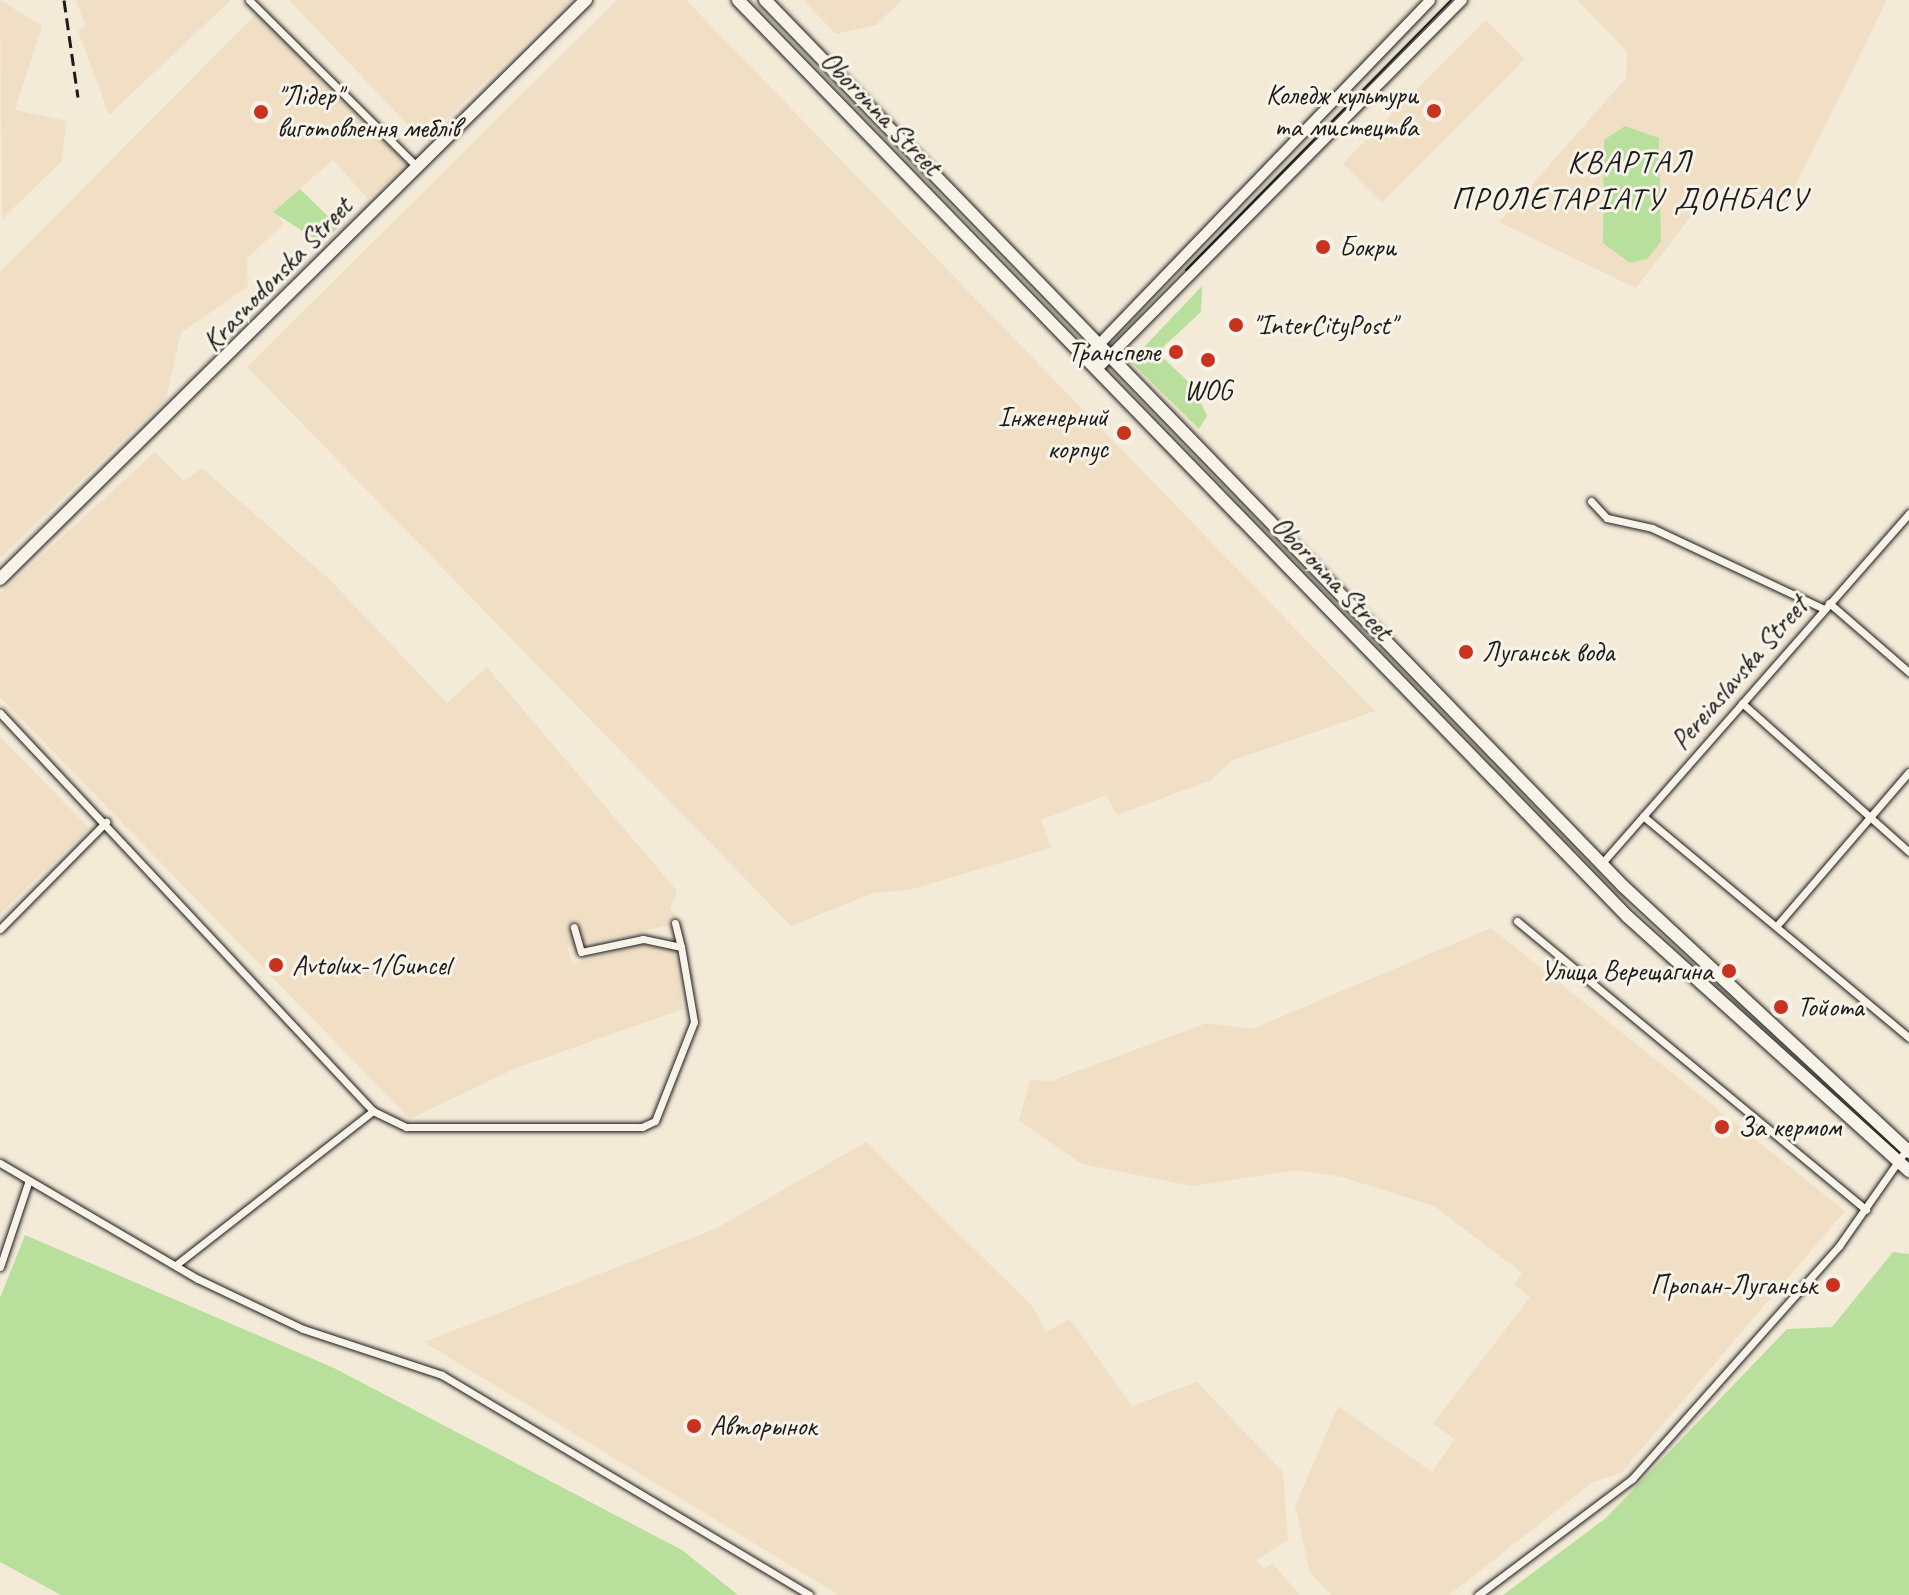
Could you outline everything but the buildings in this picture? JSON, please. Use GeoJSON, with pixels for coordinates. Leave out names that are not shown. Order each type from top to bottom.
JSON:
{"type":"FeatureCollection","features":[{"type":"Feature","properties":{"kind":"main road","name":"Krasnodonska Street"},"geometry":{"type":"LineString","coordinates":[[0,579],[586,0]]}},
{"type":"Feature","properties":{"kind":"main road","name":"Oboronna Street"},"geometry":{"type":"LineString","coordinates":[[738,0],[1628,917],[1904,1167]]}},
{"type":"Feature","properties":{"kind":"main road","name":"Oboronna Street"},"geometry":{"type":"LineString","coordinates":[[765,0],[1732,995],[1908,1149]]}},
{"type":"Feature","properties":{"kind":"street"},"geometry":{"type":"LineString","coordinates":[[249,0],[416,166]]}},
{"type":"Feature","properties":{"kind":"street"},"geometry":{"type":"LineString","coordinates":[[1086,358],[1184,252],[1430,0]]}},
{"type":"Feature","properties":{"kind":"street"},"geometry":{"type":"LineString","coordinates":[[1097,369],[1462,0]]}},
{"type":"Feature","properties":{"kind":"street"},"geometry":{"type":"LineString","coordinates":[[1184,252],[1200,268]]}},
{"type":"Feature","properties":{"kind":"street"},"geometry":{"type":"LineString","coordinates":[[1591,501],[1607,518],[1652,528],[1827,606],[1909,672]]}},
{"type":"Feature","properties":{"kind":"street","name":"Pereiaslavska Street"},"geometry":{"type":"LineString","coordinates":[[1602,863],[1909,513]]}},
{"type":"Feature","properties":{"kind":"street"},"geometry":{"type":"LineString","coordinates":[[1742,703],[1909,852]]}},
{"type":"Feature","properties":{"kind":"street"},"geometry":{"type":"LineString","coordinates":[[0,713],[106,822],[373,1111],[406,1127],[642,1127],[655,1121],[694,1022],[675,923]]}},
{"type":"Feature","properties":{"kind":"street"},"geometry":{"type":"LineString","coordinates":[[1779,923],[1909,772]]}},
{"type":"Feature","properties":{"kind":"street"},"geometry":{"type":"LineString","coordinates":[[1643,816],[1779,923],[1909,1038]]}},
{"type":"Feature","properties":{"kind":"street"},"geometry":{"type":"LineString","coordinates":[[0,929],[106,822]]}},
{"type":"Feature","properties":{"kind":"street"},"geometry":{"type":"LineString","coordinates":[[1517,921],[1866,1210]]}},
{"type":"Feature","properties":{"kind":"street"},"geometry":{"type":"LineString","coordinates":[[574,927],[581,952],[643,939],[681,947]]}},
{"type":"Feature","properties":{"kind":"street"},"geometry":{"type":"LineString","coordinates":[[177,1264],[373,1111]]}},
{"type":"Feature","properties":{"kind":"street"},"geometry":{"type":"LineString","coordinates":[[1478,1595],[1632,1479],[1904,1167],[1908,1149]]}},
{"type":"Feature","properties":{"kind":"street"},"geometry":{"type":"LineString","coordinates":[[0,1163],[28,1183],[303,1329],[442,1375],[809,1595]]}},
{"type":"Feature","properties":{"kind":"street"},"geometry":{"type":"LineString","coordinates":[[0,1267],[28,1183]]}},
{"type":"Feature","properties":{"kind":"shaded area"},"geometry":{"type":"Polygon","coordinates":[[[0,0],[42,26],[15,110],[67,121],[61,162],[2,219],[0,0]]]}},
{"type":"Feature","properties":{"kind":"shaded area"},"geometry":{"type":"Polygon","coordinates":[[[76,0],[231,0],[109,115],[78,31],[85,26],[76,0]]]}},
{"type":"Feature","properties":{"kind":"shaded area"},"geometry":{"type":"Polygon","coordinates":[[[289,0],[571,0],[423,141],[289,0]]]}},
{"type":"Feature","properties":{"kind":"shaded area"},"geometry":{"type":"Polygon","coordinates":[[[617,0],[686,0],[1375,711],[1231,761],[1211,780],[1117,815],[1106,795],[1041,820],[1051,848],[909,890],[873,893],[791,926],[247,367],[617,0]]]}},
{"type":"Feature","properties":{"kind":"shaded area"},"geometry":{"type":"Polygon","coordinates":[[[803,0],[902,0],[876,25],[836,34],[803,0]]]}},
{"type":"Feature","properties":{"kind":"shaded area"},"geometry":{"type":"Polygon","coordinates":[[[1577,0],[1887,0],[1787,203],[1729,185],[1707,195],[1636,288],[1499,222],[1626,78],[1627,51],[1577,0]]]}},
{"type":"Feature","properties":{"kind":"shaded area"},"geometry":{"type":"Polygon","coordinates":[[[256,14],[407,163],[368,199],[333,160],[275,210],[283,224],[247,259],[248,286],[181,333],[166,399],[0,558],[0,272],[256,14]]]}},
{"type":"Feature","properties":{"kind":"shaded area","name":"Коледж культури та мистецтва"},"geometry":{"type":"Polygon","coordinates":[[[1486,20],[1525,59],[1381,202],[1342,164],[1486,20]]]}},
{"type":"Feature","properties":{"kind":"shaded area"},"geometry":{"type":"Polygon","coordinates":[[[155,452],[184,481],[202,468],[329,579],[447,703],[487,667],[677,891],[670,909],[681,923],[567,947],[573,964],[645,943],[674,949],[683,1009],[516,1068],[410,1119],[0,697],[0,594],[155,452]]]}},
{"type":"Feature","properties":{"kind":"shaded area"},"geometry":{"type":"Polygon","coordinates":[[[0,737],[89,828],[0,914],[0,737]]]}},
{"type":"Feature","properties":{"kind":"shaded area"},"geometry":{"type":"Polygon","coordinates":[[[1491,928],[1845,1211],[1621,1473],[1593,1482],[1449,1595],[1331,1595],[1310,1572],[1295,1506],[1338,1406],[1432,1472],[1454,1440],[1463,1445],[1433,1424],[1530,1297],[1514,1284],[1522,1273],[1434,1206],[1342,1177],[1296,1170],[1192,1186],[1082,1164],[1019,1121],[1030,1080],[1051,1081],[1207,1023],[1252,1029],[1491,928]]]}},
{"type":"Feature","properties":{"kind":"shaded area"},"geometry":{"type":"Polygon","coordinates":[[[866,1142],[1032,1306],[1046,1332],[1070,1319],[1132,1406],[1197,1382],[1283,1472],[1288,1540],[1256,1560],[1264,1569],[1272,1563],[1300,1595],[839,1595],[424,1342],[715,1229],[866,1142]]]}},
{"type":"Feature","properties":{"kind":"green space"},"geometry":{"type":"Polygon","coordinates":[[[1625,126],[1659,138],[1661,242],[1647,259],[1630,263],[1603,243],[1604,140],[1625,126]]]}},
{"type":"Feature","properties":{"kind":"green space"},"geometry":{"type":"Polygon","coordinates":[[[300,189],[339,227],[321,243],[273,212],[300,189]]]}},
{"type":"Feature","properties":{"kind":"green space"},"geometry":{"type":"Polygon","coordinates":[[[1202,286],[1201,312],[1162,348],[1144,347],[1202,286]]]}},
{"type":"Feature","properties":{"kind":"green space"},"geometry":{"type":"Polygon","coordinates":[[[1139,350],[1160,355],[1194,387],[1207,416],[1199,429],[1131,362],[1139,350]]]}},
{"type":"Feature","properties":{"kind":"green space"},"geometry":{"type":"Polygon","coordinates":[[[25,1235],[334,1368],[682,1550],[738,1595],[61,1595],[0,1562],[0,1298],[25,1235]]]}},
{"type":"Feature","properties":{"kind":"green space"},"geometry":{"type":"Polygon","coordinates":[[[1893,1252],[1909,1254],[1909,1595],[1503,1595],[1606,1518],[1787,1329],[1832,1327],[1893,1252]]]}},
{"type":"Feature","properties":{"kind":"tram line"},"geometry":{"type":"LineString","coordinates":[[1186,270],[1451,0]]}},
{"type":"Feature","properties":{"kind":"railway"},"geometry":{"type":"LineString","coordinates":[[64,0],[78,97]]}},
{"type":"Feature","properties":{"kind":"place","name":"Коледж культури та мистецтва"},"geometry":{"type":"Point","coordinates":[1434,111]}},
{"type":"Feature","properties":{"kind":"place","name":"\"Лідер\" виготовлення меблів"},"geometry":{"type":"Point","coordinates":[261,112]}},
{"type":"Feature","properties":{"kind":"place","name":"Бокри"},"geometry":{"type":"Point","coordinates":[1323,247]}},
{"type":"Feature","properties":{"kind":"place","name":"\"InterCityPost\""},"geometry":{"type":"Point","coordinates":[1236,325]}},
{"type":"Feature","properties":{"kind":"place","name":"Транспеле"},"geometry":{"type":"Point","coordinates":[1176,352]}},
{"type":"Feature","properties":{"kind":"place","name":"WOG"},"geometry":{"type":"Point","coordinates":[1208,360]}},
{"type":"Feature","properties":{"kind":"place","name":"Інженерний корпус"},"geometry":{"type":"Point","coordinates":[1124,433]}},
{"type":"Feature","properties":{"kind":"place","name":"Луганськ вода"},"geometry":{"type":"Point","coordinates":[1466,652]}},
{"type":"Feature","properties":{"kind":"place","name":"Avtolux-1/Guncel"},"geometry":{"type":"Point","coordinates":[276,965]}},
{"type":"Feature","properties":{"kind":"place","name":"Улица Верещагина"},"geometry":{"type":"Point","coordinates":[1729,971]}},
{"type":"Feature","properties":{"kind":"place","name":"Тойота"},"geometry":{"type":"Point","coordinates":[1781,1007]}},
{"type":"Feature","properties":{"kind":"place","name":"За кермом"},"geometry":{"type":"Point","coordinates":[1722,1127]}},
{"type":"Feature","properties":{"kind":"place","name":"Пропан-Луганськ"},"geometry":{"type":"Point","coordinates":[1833,1285]}},
{"type":"Feature","properties":{"kind":"place","name":"Авторынок"},"geometry":{"type":"Point","coordinates":[694,1426]}},
{"type":"Feature","properties":{"kind":"district","name":"КВАРТАЛ ПРОЛЕТАРІАТУ ДОНБАСУ"},"geometry":{"type":"Point","coordinates":[1630,182]}}]}
